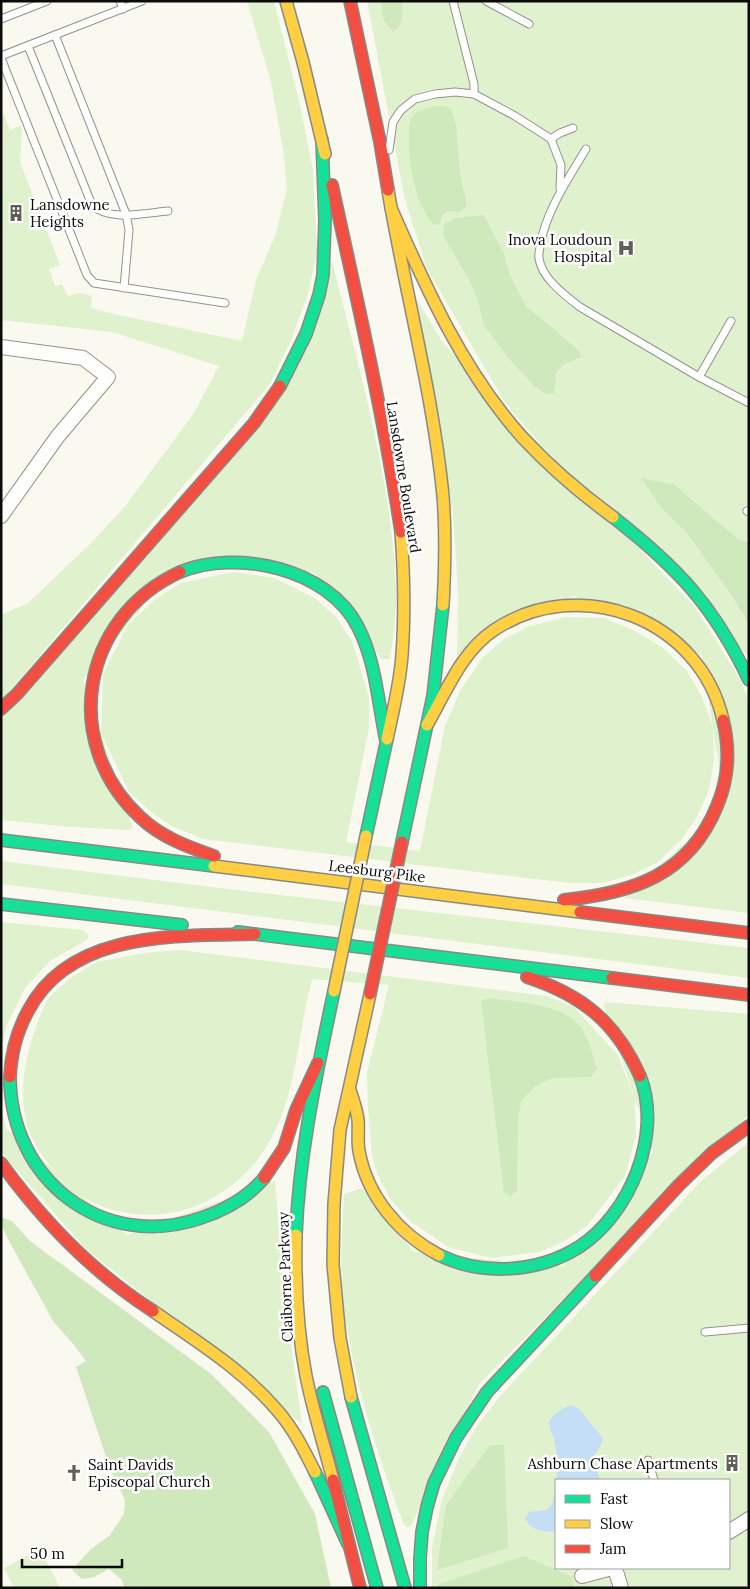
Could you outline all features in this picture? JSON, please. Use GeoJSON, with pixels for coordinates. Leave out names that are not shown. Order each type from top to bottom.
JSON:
{"type":"FeatureCollection","features":[{"type":"Feature","properties":{"kind":"main road","name":"Lansdowne Boulevard"},"geometry":{"type":"LineString","coordinates":[[286,1],[322,140],[370,363],[401,532],[404,581],[402,656],[397,695],[334,991]]}},
{"type":"Feature","properties":{"kind":"main road","name":"Lansdowne Boulevard"},"geometry":{"type":"LineString","coordinates":[[350,1],[380,142],[430,408],[443,496],[445,558],[443,620],[433,696],[350,1090]]}},
{"type":"Feature","properties":{"kind":"main road"},"geometry":{"type":"LineString","coordinates":[[1,709],[17,694],[254,423],[288,373],[302,344],[323,274],[326,224],[322,140]]}},
{"type":"Feature","properties":{"kind":"main road"},"geometry":{"type":"LineString","coordinates":[[391,208],[434,304],[472,369],[499,409],[547,464],[571,486],[644,542],[682,578],[703,601],[726,634],[749,680]]}},
{"type":"Feature","properties":{"kind":"main road"},"geometry":{"type":"LineString","coordinates":[[255,871],[190,848],[165,836],[133,810],[118,793],[105,770],[95,742],[90,717],[91,687],[98,657],[112,629],[134,604],[157,585],[186,569],[219,563],[246,561],[280,568],[314,583],[341,603],[356,624],[367,646],[375,675],[386,741]]}},
{"type":"Feature","properties":{"kind":"main road"},"geometry":{"type":"LineString","coordinates":[[427,725],[472,651],[494,630],[522,615],[552,605],[583,603],[617,610],[643,620],[666,634],[685,651],[702,670],[716,695],[724,719],[728,745],[728,772],[721,801],[710,823],[692,849],[672,867],[650,880],[623,891],[595,897],[502,902]]}},
{"type":"Feature","properties":{"kind":"main road","name":"Leesburg Pike"},"geometry":{"type":"LineString","coordinates":[[1,840],[749,933]]}},
{"type":"Feature","properties":{"kind":"main road"},"geometry":{"type":"LineString","coordinates":[[1,904],[749,995]]}},
{"type":"Feature","properties":{"kind":"main road"},"geometry":{"type":"LineString","coordinates":[[256,934],[189,936],[128,943],[102,950],[76,961],[57,973],[39,990],[27,1010],[10,1060],[9,1088],[14,1113],[21,1138],[32,1161],[47,1182],[66,1199],[86,1212],[108,1221],[128,1226],[155,1227],[204,1218],[234,1203],[258,1185],[274,1164],[288,1136],[296,1108],[318,1063]]}},
{"type":"Feature","properties":{"kind":"main road"},"geometry":{"type":"LineString","coordinates":[[350,1090],[358,1121],[358,1142],[364,1172],[376,1196],[402,1230],[444,1258],[467,1265],[496,1269],[522,1268],[548,1261],[573,1251],[598,1232],[617,1209],[634,1181],[644,1152],[648,1125],[646,1097],[638,1068],[624,1044],[590,1007],[572,995],[545,983],[482,962]]}},
{"type":"Feature","properties":{"kind":"main road","name":"Claiborne Parkway"},"geometry":{"type":"LineString","coordinates":[[334,991],[305,1131],[298,1188],[296,1227],[298,1311],[308,1383],[360,1588]]}},
{"type":"Feature","properties":{"kind":"main road"},"geometry":{"type":"LineString","coordinates":[[350,1090],[340,1130],[334,1195],[333,1264],[336,1305],[340,1338],[353,1405],[406,1588]]}},
{"type":"Feature","properties":{"kind":"main road"},"geometry":{"type":"LineString","coordinates":[[420,1588],[419,1556],[423,1519],[434,1481],[466,1420],[487,1392],[679,1185],[712,1153],[749,1126]]}},
{"type":"Feature","properties":{"kind":"main road"},"geometry":{"type":"LineString","coordinates":[[1,1163],[18,1188],[52,1227],[87,1260],[122,1290],[224,1360],[251,1383],[278,1411],[297,1439],[348,1544]]}},
{"type":"Feature","properties":{"kind":"main road"},"geometry":{"type":"LineString","coordinates":[[298,1311],[377,1588]]}},
{"type":"Feature","properties":{"kind":"street"},"geometry":{"type":"LineString","coordinates":[[1,347],[83,358],[108,377],[58,436],[1,516]]}},
{"type":"Feature","properties":{"kind":"street"},"geometry":{"type":"LineString","coordinates":[[730,1532],[748,1523]]}},
{"type":"Feature","properties":{"kind":"street"},"geometry":{"type":"LineString","coordinates":[[582,1576],[609,1569]]}},
{"type":"Feature","properties":{"kind":"street"},"geometry":{"type":"LineString","coordinates":[[613,1569],[621,1588]]}},
{"type":"Feature","properties":{"kind":"lane"},"geometry":{"type":"LineString","coordinates":[[1,19],[47,1]]}},
{"type":"Feature","properties":{"kind":"lane"},"geometry":{"type":"LineString","coordinates":[[142,1],[122,5],[1,57],[87,275],[94,282],[225,303]]}},
{"type":"Feature","properties":{"kind":"lane"},"geometry":{"type":"LineString","coordinates":[[453,1],[474,84],[474,94]]}},
{"type":"Feature","properties":{"kind":"lane"},"geometry":{"type":"LineString","coordinates":[[486,1],[529,24]]}},
{"type":"Feature","properties":{"kind":"lane"},"geometry":{"type":"LineString","coordinates":[[55,35],[126,214],[129,230],[124,288]]}},
{"type":"Feature","properties":{"kind":"lane"},"geometry":{"type":"LineString","coordinates":[[28,46],[92,204],[98,211],[106,213],[126,214],[168,211]]}},
{"type":"Feature","properties":{"kind":"lane"},"geometry":{"type":"LineString","coordinates":[[385,173],[393,122],[401,110],[415,99],[435,94],[455,92],[474,94],[516,116],[551,139],[561,165],[562,182],[559,194]]}},
{"type":"Feature","properties":{"kind":"lane"},"geometry":{"type":"LineString","coordinates":[[551,139],[573,128]]}},
{"type":"Feature","properties":{"kind":"lane"},"geometry":{"type":"LineString","coordinates":[[586,149],[559,194],[543,230],[539,258],[547,277],[563,294],[580,307],[749,403]]}},
{"type":"Feature","properties":{"kind":"lane"},"geometry":{"type":"LineString","coordinates":[[699,376],[731,321]]}},
{"type":"Feature","properties":{"kind":"lane"},"geometry":{"type":"LineString","coordinates":[[705,1332],[749,1328]]}},
{"type":"Feature","properties":{"kind":"lane"},"geometry":{"type":"LineString","coordinates":[[648,1460],[654,1479]]}},
{"type":"Feature","properties":{"kind":"green space"},"geometry":{"type":"Polygon","coordinates":[[[247,1],[274,1],[300,105],[313,170],[317,252],[308,294],[290,343],[270,384],[1,701],[1,615],[28,603],[93,541],[126,505],[194,413],[219,366],[112,332],[1,320],[1,108],[10,130],[20,126],[22,130],[20,162],[60,265],[49,269],[55,286],[62,284],[68,296],[80,293],[92,296],[91,308],[242,341],[256,280],[276,234],[287,188],[283,149],[271,82],[247,1]]]}},
{"type":"Feature","properties":{"kind":"green space","name":"Inova Loudoun Hospital"},"geometry":{"type":"Polygon","coordinates":[[[367,1],[377,1],[382,4],[382,18],[393,32],[401,23],[402,1],[749,1],[749,542],[739,540],[675,485],[663,510],[685,531],[728,590],[749,624],[749,657],[542,446],[506,404],[427,269],[405,200],[367,1]],[[409,131],[413,174],[427,214],[443,214],[467,205],[460,173],[409,131]],[[484,215],[443,235],[471,284],[479,305],[483,324],[554,393],[559,371],[578,359],[579,351],[527,307],[510,275],[504,253],[484,215]]]}},
{"type":"Feature","properties":{"kind":"green space"},"geometry":{"type":"Polygon","coordinates":[[[377,1],[402,1],[401,22],[393,32],[382,18],[382,4],[377,1]]]}},
{"type":"Feature","properties":{"kind":"green space"},"geometry":{"type":"Polygon","coordinates":[[[436,106],[445,106],[451,109],[456,126],[460,173],[467,205],[460,212],[450,211],[443,214],[439,225],[433,224],[417,194],[411,170],[409,147],[409,126],[412,117],[420,111],[436,106]]]}},
{"type":"Feature","properties":{"kind":"green space"},"geometry":{"type":"Polygon","coordinates":[[[484,215],[504,253],[510,275],[527,307],[579,351],[581,357],[564,365],[557,372],[554,393],[547,394],[536,388],[511,361],[483,324],[479,305],[471,284],[443,235],[444,224],[455,218],[484,215]]]}},
{"type":"Feature","properties":{"kind":"green space"},"geometry":{"type":"Polygon","coordinates":[[[332,261],[373,424],[388,507],[396,599],[390,659],[382,659],[314,573],[177,564],[83,680],[133,828],[128,830],[71,827],[1,820],[1,717],[250,435],[332,261]]]}},
{"type":"Feature","properties":{"kind":"green space"},"geometry":{"type":"Polygon","coordinates":[[[417,300],[443,343],[695,607],[740,679],[749,701],[749,913],[624,898],[725,807],[702,655],[574,596],[457,655],[458,593],[453,512],[417,300]]]}},
{"type":"Feature","properties":{"kind":"green space"},"geometry":{"type":"Polygon","coordinates":[[[641,478],[675,485],[739,540],[749,542],[749,624],[728,590],[685,531],[663,510],[641,478]]]}},
{"type":"Feature","properties":{"kind":"green space"},"geometry":{"type":"Polygon","coordinates":[[[233,572],[275,578],[316,599],[336,617],[352,641],[369,697],[369,728],[346,842],[420,851],[445,726],[461,689],[482,658],[504,639],[530,626],[566,617],[604,618],[633,630],[662,647],[687,671],[702,697],[713,727],[714,760],[709,790],[697,817],[681,840],[657,863],[631,875],[603,883],[569,883],[204,839],[174,827],[156,816],[129,792],[101,733],[103,674],[128,625],[154,600],[181,583],[233,572]]]}},
{"type":"Feature","properties":{"kind":"green space"},"geometry":{"type":"Polygon","coordinates":[[[1,861],[236,890],[749,948],[749,978],[1,884],[1,861]]]}},
{"type":"Feature","properties":{"kind":"green space"},"geometry":{"type":"Polygon","coordinates":[[[1,922],[83,930],[89,935],[88,939],[50,961],[25,988],[6,1027],[1,1051],[1,922]]]}},
{"type":"Feature","properties":{"kind":"green space"},"geometry":{"type":"Polygon","coordinates":[[[181,950],[546,996],[573,1006],[618,1055],[635,1099],[636,1135],[625,1176],[587,1226],[563,1242],[540,1252],[491,1258],[448,1247],[410,1221],[391,1200],[377,1174],[372,1156],[367,1073],[389,985],[312,979],[293,1077],[282,1115],[274,1133],[252,1167],[222,1192],[184,1210],[156,1215],[141,1215],[112,1210],[98,1205],[77,1192],[54,1170],[35,1144],[29,1131],[24,1111],[23,1083],[28,1054],[36,1027],[47,1000],[63,984],[95,963],[142,954],[181,950]]]}},
{"type":"Feature","properties":{"kind":"green space"},"geometry":{"type":"Polygon","coordinates":[[[490,998],[552,1009],[573,1020],[586,1037],[597,1069],[591,1077],[552,1078],[535,1086],[522,1100],[518,1116],[517,1191],[511,1196],[504,1192],[481,1000],[490,998]]]}},
{"type":"Feature","properties":{"kind":"green space"},"geometry":{"type":"Polygon","coordinates":[[[605,1002],[749,1014],[749,1114],[479,1384],[411,1526],[407,1527],[404,1525],[385,1474],[362,1396],[350,1343],[342,1286],[344,1194],[362,1188],[414,1252],[563,1267],[653,1152],[604,1006],[605,1002]]]}},
{"type":"Feature","properties":{"kind":"green space"},"geometry":{"type":"Polygon","coordinates":[[[1,1106],[6,1128],[127,1235],[275,1181],[285,1301],[302,1424],[84,1247],[1,1152],[1,1106]]]}},
{"type":"Feature","properties":{"kind":"green space"},"geometry":{"type":"Polygon","coordinates":[[[749,1142],[749,1588],[432,1588],[432,1548],[442,1499],[460,1456],[477,1426],[500,1396],[700,1182],[749,1142]]]}},
{"type":"Feature","properties":{"kind":"green space"},"geometry":{"type":"Polygon","coordinates":[[[1,1217],[12,1221],[30,1241],[211,1374],[269,1432],[315,1514],[331,1588],[124,1588],[122,1580],[109,1569],[94,1577],[82,1579],[72,1570],[90,1550],[110,1535],[124,1514],[125,1500],[109,1466],[76,1367],[86,1361],[53,1321],[9,1241],[1,1224],[1,1217]]]}},
{"type":"Feature","properties":{"kind":"green space"},"geometry":{"type":"Polygon","coordinates":[[[490,1445],[504,1445],[508,1548],[437,1570],[446,1505],[490,1445]]]}},
{"type":"Feature","properties":{"kind":"green space"},"geometry":{"type":"Polygon","coordinates":[[[40,1549],[60,1588],[14,1588],[4,1568],[40,1549]]]}},
{"type":"Feature","properties":{"kind":"green space"},"geometry":{"type":"Polygon","coordinates":[[[524,1556],[573,1577],[573,1588],[439,1588],[439,1584],[524,1556]]]}},
{"type":"Feature","properties":{"kind":"water"},"geometry":{"type":"Polygon","coordinates":[[[572,1405],[579,1409],[603,1438],[595,1456],[600,1479],[556,1479],[555,1446],[549,1424],[552,1418],[562,1409],[572,1405]]]}},
{"type":"Feature","properties":{"kind":"water"},"geometry":{"type":"Polygon","coordinates":[[[555,1495],[555,1531],[543,1531],[533,1528],[525,1518],[529,1512],[546,1510],[555,1495]]]}},
{"type":"Feature","properties":{"kind":"traffic: fast"},"geometry":{"type":"LineString","coordinates":[[280,386],[306,334],[319,295],[323,275],[325,221],[322,140]]}},
{"type":"Feature","properties":{"kind":"traffic: fast"},"geometry":{"type":"LineString","coordinates":[[613,517],[656,553],[692,590],[722,630],[749,680]]}},
{"type":"Feature","properties":{"kind":"traffic: fast"},"geometry":{"type":"LineString","coordinates":[[180,572],[203,565],[253,564],[279,569],[304,578],[326,590],[344,607],[358,627],[364,640],[373,668],[386,741]]}},
{"type":"Feature","properties":{"kind":"traffic: fast"},"geometry":{"type":"LineString","coordinates":[[402,842],[433,696],[443,605]]}},
{"type":"Feature","properties":{"kind":"traffic: fast"},"geometry":{"type":"LineString","coordinates":[[366,836],[387,739]]}},
{"type":"Feature","properties":{"kind":"traffic: fast"},"geometry":{"type":"LineString","coordinates":[[1,840],[214,866]]}},
{"type":"Feature","properties":{"kind":"traffic: fast"},"geometry":{"type":"LineString","coordinates":[[1,904],[182,925]]}},
{"type":"Feature","properties":{"kind":"traffic: fast"},"geometry":{"type":"LineString","coordinates":[[238,932],[612,978]]}},
{"type":"Feature","properties":{"kind":"traffic: fast"},"geometry":{"type":"LineString","coordinates":[[296,1235],[305,1143],[315,1082],[334,991]]}},
{"type":"Feature","properties":{"kind":"traffic: fast"},"geometry":{"type":"LineString","coordinates":[[439,1255],[473,1266],[491,1269],[510,1269],[546,1262],[563,1256],[579,1247],[597,1233],[613,1215],[627,1194],[637,1171],[644,1147],[647,1123],[646,1099],[640,1076]]}},
{"type":"Feature","properties":{"kind":"traffic: fast"},"geometry":{"type":"LineString","coordinates":[[10,1077],[14,1114],[26,1147],[44,1175],[68,1198],[97,1215],[129,1225],[164,1226],[201,1218],[236,1202],[264,1178]]}},
{"type":"Feature","properties":{"kind":"traffic: fast"},"geometry":{"type":"LineString","coordinates":[[420,1588],[422,1532],[427,1507],[434,1483],[456,1438],[487,1392],[595,1276]]}},
{"type":"Feature","properties":{"kind":"traffic: fast"},"geometry":{"type":"LineString","coordinates":[[323,1392],[377,1588]]}},
{"type":"Feature","properties":{"kind":"traffic: fast"},"geometry":{"type":"LineString","coordinates":[[351,1397],[405,1588]]}},
{"type":"Feature","properties":{"kind":"traffic: fast"},"geometry":{"type":"LineString","coordinates":[[315,1472],[348,1544]]}},
{"type":"Feature","properties":{"kind":"traffic: slow"},"geometry":{"type":"LineString","coordinates":[[286,1],[325,154]]}},
{"type":"Feature","properties":{"kind":"traffic: slow"},"geometry":{"type":"LineString","coordinates":[[388,190],[433,419],[445,523],[443,605]]}},
{"type":"Feature","properties":{"kind":"traffic: slow"},"geometry":{"type":"LineString","coordinates":[[391,208],[447,328],[482,385],[522,437],[543,459],[613,517]]}},
{"type":"Feature","properties":{"kind":"traffic: slow"},"geometry":{"type":"LineString","coordinates":[[387,739],[398,687],[402,655],[404,594],[401,532]]}},
{"type":"Feature","properties":{"kind":"traffic: slow"},"geometry":{"type":"LineString","coordinates":[[427,725],[456,673],[473,649],[483,639],[494,630],[528,613],[563,606],[598,607],[632,616],[663,632],[690,655],[710,685],[723,720]]}},
{"type":"Feature","properties":{"kind":"traffic: slow"},"geometry":{"type":"LineString","coordinates":[[334,991],[366,836]]}},
{"type":"Feature","properties":{"kind":"traffic: slow"},"geometry":{"type":"LineString","coordinates":[[214,866],[580,912]]}},
{"type":"Feature","properties":{"kind":"traffic: slow"},"geometry":{"type":"LineString","coordinates":[[351,1397],[340,1338],[333,1264],[334,1204],[340,1130],[370,994]]}},
{"type":"Feature","properties":{"kind":"traffic: slow"},"geometry":{"type":"LineString","coordinates":[[350,1090],[357,1116],[358,1143],[363,1168],[377,1198],[398,1225],[424,1246],[439,1255]]}},
{"type":"Feature","properties":{"kind":"traffic: slow"},"geometry":{"type":"LineString","coordinates":[[296,1235],[297,1305],[300,1341],[312,1402],[333,1480]]}},
{"type":"Feature","properties":{"kind":"traffic: slow"},"geometry":{"type":"LineString","coordinates":[[153,1311],[218,1356],[249,1381],[288,1424],[315,1472]]}},
{"type":"Feature","properties":{"kind":"traffic: jam"},"geometry":{"type":"LineString","coordinates":[[350,1],[380,142],[388,190]]}},
{"type":"Feature","properties":{"kind":"traffic: jam"},"geometry":{"type":"LineString","coordinates":[[332,185],[378,402],[401,532]]}},
{"type":"Feature","properties":{"kind":"traffic: jam"},"geometry":{"type":"LineString","coordinates":[[1,709],[17,694],[254,423],[280,386]]}},
{"type":"Feature","properties":{"kind":"traffic: jam"},"geometry":{"type":"LineString","coordinates":[[180,572],[146,593],[120,619],[102,651],[93,684],[91,720],[99,755],[115,788],[141,818],[166,836],[214,856]]}},
{"type":"Feature","properties":{"kind":"traffic: jam"},"geometry":{"type":"LineString","coordinates":[[564,900],[613,892],[635,885],[656,876],[691,849],[705,830],[717,806],[724,785],[727,742],[723,720]]}},
{"type":"Feature","properties":{"kind":"traffic: jam"},"geometry":{"type":"LineString","coordinates":[[370,994],[402,842]]}},
{"type":"Feature","properties":{"kind":"traffic: jam"},"geometry":{"type":"LineString","coordinates":[[580,912],[749,933]]}},
{"type":"Feature","properties":{"kind":"traffic: jam"},"geometry":{"type":"LineString","coordinates":[[10,1077],[15,1043],[28,1011],[47,985],[70,965],[98,952],[128,943],[193,935],[255,934]]}},
{"type":"Feature","properties":{"kind":"traffic: jam"},"geometry":{"type":"LineString","coordinates":[[527,977],[564,992],[595,1013],[620,1040],[640,1076]]}},
{"type":"Feature","properties":{"kind":"traffic: jam"},"geometry":{"type":"LineString","coordinates":[[612,978],[749,995]]}},
{"type":"Feature","properties":{"kind":"traffic: jam"},"geometry":{"type":"LineString","coordinates":[[264,1178],[284,1148],[296,1110],[318,1063]]}},
{"type":"Feature","properties":{"kind":"traffic: jam"},"geometry":{"type":"LineString","coordinates":[[595,1276],[679,1185],[712,1153],[749,1126]]}},
{"type":"Feature","properties":{"kind":"traffic: jam"},"geometry":{"type":"LineString","coordinates":[[1,1163],[51,1225],[70,1244],[109,1280],[153,1311]]}},
{"type":"Feature","properties":{"kind":"traffic: jam"},"geometry":{"type":"LineString","coordinates":[[333,1480],[360,1588]]}},
{"type":"Feature","properties":{"kind":"place","name":"Lansdowne Heights"},"geometry":{"type":"Point","coordinates":[16,213]}},
{"type":"Feature","properties":{"kind":"place","name":"Inova Loudoun Hospital"},"geometry":{"type":"Point","coordinates":[626,248]}},
{"type":"Feature","properties":{"kind":"place","name":"Ashburn Chase Apartments"},"geometry":{"type":"Point","coordinates":[732,1463]}},
{"type":"Feature","properties":{"kind":"place","name":"Saint Davids Episcopal Church"},"geometry":{"type":"Point","coordinates":[74,1473]}}]}
